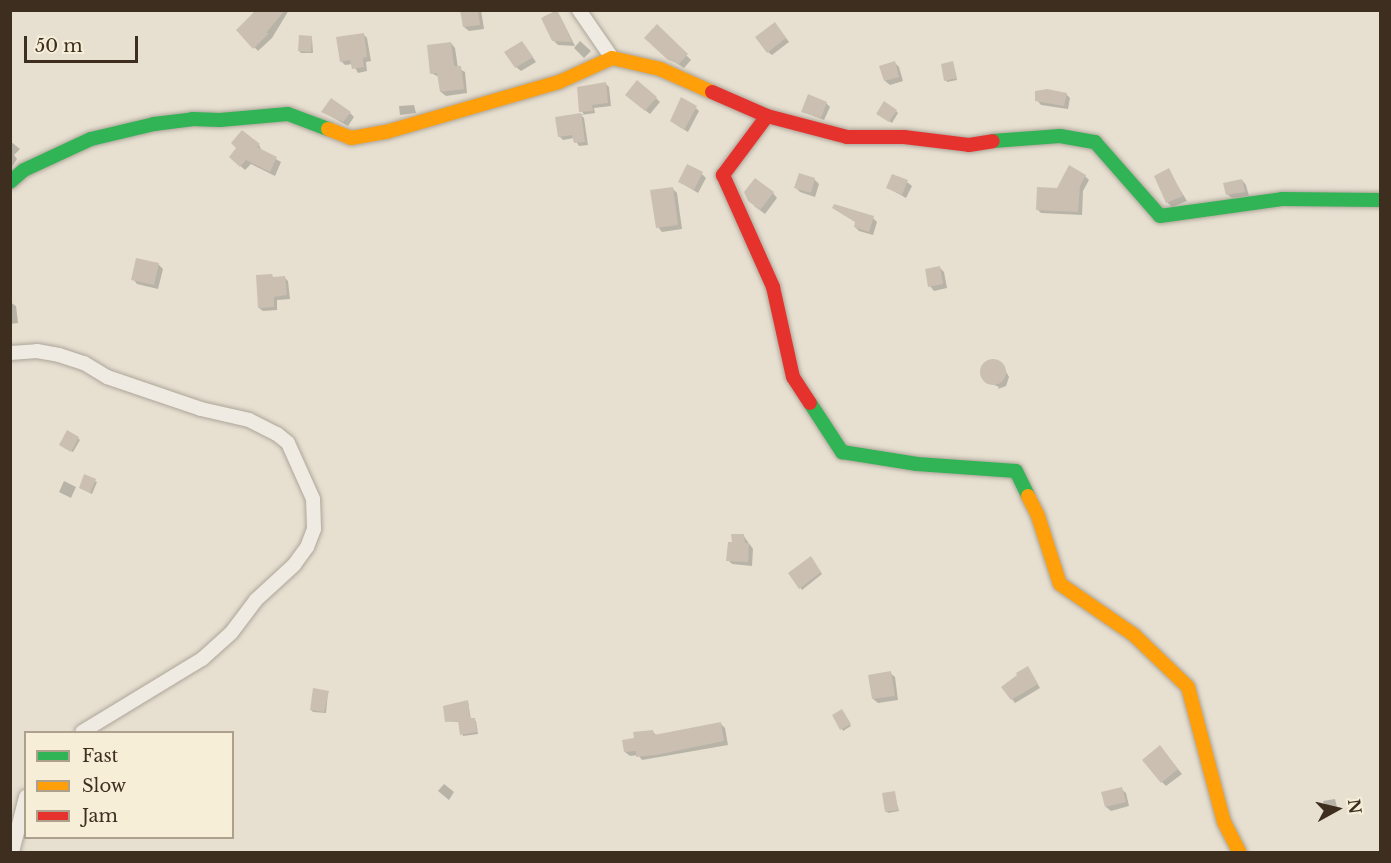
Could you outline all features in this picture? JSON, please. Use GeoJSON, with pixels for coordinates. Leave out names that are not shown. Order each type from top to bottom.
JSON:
{"type":"FeatureCollection","features":[{"type":"Feature","properties":{"kind":"street"},"geometry":{"type":"LineString","coordinates":[[579,10],[612,58]]}},
{"type":"Feature","properties":{"kind":"street"},"geometry":{"type":"LineString","coordinates":[[10,182],[24,170],[91,139],[154,124],[192,119],[219,120],[288,114],[351,138],[386,132],[559,82],[612,58],[660,69],[766,116],[848,137],[904,137],[969,145],[1014,138],[1060,136],[1095,142],[1160,216],[1282,199],[1380,200]]}},
{"type":"Feature","properties":{"kind":"street"},"geometry":{"type":"LineString","coordinates":[[766,116],[723,175],[773,287],[793,377],[842,452],[917,464],[1016,471],[1038,516],[1060,584],[1134,635],[1188,687],[1224,822],[1239,852]]}},
{"type":"Feature","properties":{"kind":"street"},"geometry":{"type":"LineString","coordinates":[[10,353],[37,351],[84,363],[107,377],[201,409],[249,420],[277,434],[288,443],[313,499],[314,529],[304,553],[256,600],[225,639],[202,659],[84,731]]}},
{"type":"Feature","properties":{"kind":"street"},"geometry":{"type":"LineString","coordinates":[[12,852],[24,805]]}},
{"type":"Feature","properties":{"kind":"building"},"geometry":{"type":"Polygon","coordinates":[[[256,10],[285,10],[266,33],[269,33],[253,49],[236,30],[256,10]]]}},
{"type":"Feature","properties":{"kind":"building"},"geometry":{"type":"Polygon","coordinates":[[[460,10],[478,10],[480,25],[463,27],[460,10]]]}},
{"type":"Feature","properties":{"kind":"building"},"geometry":{"type":"Polygon","coordinates":[[[557,10],[572,42],[552,41],[541,18],[557,10]]]}},
{"type":"Feature","properties":{"kind":"building"},"geometry":{"type":"Polygon","coordinates":[[[775,22],[786,38],[767,53],[755,37],[775,22]]]}},
{"type":"Feature","properties":{"kind":"building"},"geometry":{"type":"Polygon","coordinates":[[[657,24],[688,54],[679,64],[668,60],[644,38],[657,24]]]}},
{"type":"Feature","properties":{"kind":"building"},"geometry":{"type":"Polygon","coordinates":[[[364,33],[367,57],[363,58],[364,67],[352,69],[350,60],[340,62],[336,37],[364,33]]]}},
{"type":"Feature","properties":{"kind":"building"},"geometry":{"type":"Polygon","coordinates":[[[299,35],[312,36],[311,52],[298,51],[299,35]]]}},
{"type":"Feature","properties":{"kind":"building"},"geometry":{"type":"Polygon","coordinates":[[[522,41],[533,57],[515,68],[504,52],[522,41]]]}},
{"type":"Feature","properties":{"kind":"building"},"geometry":{"type":"Polygon","coordinates":[[[451,42],[454,66],[461,66],[464,89],[440,92],[437,73],[430,74],[427,45],[451,42]]]}},
{"type":"Feature","properties":{"kind":"building"},"geometry":{"type":"Polygon","coordinates":[[[895,61],[899,77],[884,81],[879,66],[895,61]]]}},
{"type":"Feature","properties":{"kind":"building"},"geometry":{"type":"Polygon","coordinates":[[[953,61],[957,78],[944,81],[941,64],[953,61]]]}},
{"type":"Feature","properties":{"kind":"building"},"geometry":{"type":"Polygon","coordinates":[[[637,80],[657,97],[645,111],[625,95],[637,80]]]}},
{"type":"Feature","properties":{"kind":"building"},"geometry":{"type":"Polygon","coordinates":[[[606,82],[608,103],[592,105],[593,111],[579,112],[577,87],[606,82]]]}},
{"type":"Feature","properties":{"kind":"building"},"geometry":{"type":"Polygon","coordinates":[[[1047,89],[1067,93],[1064,106],[1035,101],[1035,91],[1047,89]]]}},
{"type":"Feature","properties":{"kind":"building"},"geometry":{"type":"Polygon","coordinates":[[[808,94],[827,102],[821,118],[801,112],[808,94]]]}},
{"type":"Feature","properties":{"kind":"building"},"geometry":{"type":"Polygon","coordinates":[[[681,97],[697,106],[684,130],[670,121],[681,97]]]}},
{"type":"Feature","properties":{"kind":"building"},"geometry":{"type":"Polygon","coordinates":[[[331,98],[351,112],[343,122],[321,112],[331,98]]]}},
{"type":"Feature","properties":{"kind":"building"},"geometry":{"type":"Polygon","coordinates":[[[884,101],[897,110],[889,122],[876,114],[884,101]]]}},
{"type":"Feature","properties":{"kind":"building"},"geometry":{"type":"Polygon","coordinates":[[[581,113],[585,142],[574,143],[572,135],[558,137],[555,117],[581,113]]]}},
{"type":"Feature","properties":{"kind":"building"},"geometry":{"type":"Polygon","coordinates":[[[242,130],[260,144],[257,147],[277,157],[270,172],[246,160],[240,167],[229,157],[236,148],[231,143],[242,130]]]}},
{"type":"Feature","properties":{"kind":"building"},"geometry":{"type":"Polygon","coordinates":[[[687,164],[703,172],[694,190],[678,182],[687,164]]]}},
{"type":"Feature","properties":{"kind":"building"},"geometry":{"type":"Polygon","coordinates":[[[1069,165],[1086,175],[1080,186],[1078,212],[1036,210],[1037,187],[1057,188],[1069,165]]]}},
{"type":"Feature","properties":{"kind":"building"},"geometry":{"type":"Polygon","coordinates":[[[1169,168],[1183,196],[1166,203],[1154,176],[1169,168]]]}},
{"type":"Feature","properties":{"kind":"building"},"geometry":{"type":"Polygon","coordinates":[[[799,173],[815,178],[811,193],[794,188],[799,173]]]}},
{"type":"Feature","properties":{"kind":"building"},"geometry":{"type":"Polygon","coordinates":[[[892,174],[908,180],[902,195],[886,188],[892,174]]]}},
{"type":"Feature","properties":{"kind":"building"},"geometry":{"type":"Polygon","coordinates":[[[755,178],[774,192],[760,210],[748,201],[744,192],[755,178]]]}},
{"type":"Feature","properties":{"kind":"building"},"geometry":{"type":"Polygon","coordinates":[[[1242,179],[1245,192],[1226,195],[1223,183],[1242,179]]]}},
{"type":"Feature","properties":{"kind":"building"},"geometry":{"type":"Polygon","coordinates":[[[673,187],[678,225],[656,228],[650,190],[673,187]]]}},
{"type":"Feature","properties":{"kind":"building"},"geometry":{"type":"Polygon","coordinates":[[[834,204],[874,216],[869,232],[854,227],[855,222],[832,208],[834,204]]]}},
{"type":"Feature","properties":{"kind":"building"},"geometry":{"type":"Polygon","coordinates":[[[136,258],[159,263],[154,285],[131,280],[136,258]]]}},
{"type":"Feature","properties":{"kind":"building"},"geometry":{"type":"Polygon","coordinates":[[[940,266],[943,284],[928,287],[925,269],[940,266]]]}},
{"type":"Feature","properties":{"kind":"building"},"geometry":{"type":"Polygon","coordinates":[[[272,274],[273,277],[285,276],[287,295],[274,297],[274,307],[258,308],[256,275],[272,274]]]}},
{"type":"Feature","properties":{"kind":"building"},"geometry":{"type":"Polygon","coordinates":[[[993,359],[1002,363],[1006,372],[1002,381],[993,385],[984,381],[980,372],[984,363],[993,359]]]}},
{"type":"Feature","properties":{"kind":"building"},"geometry":{"type":"Polygon","coordinates":[[[67,430],[79,437],[71,452],[59,445],[67,430]]]}},
{"type":"Feature","properties":{"kind":"building"},"geometry":{"type":"Polygon","coordinates":[[[84,474],[96,479],[90,493],[79,488],[84,474]]]}},
{"type":"Feature","properties":{"kind":"building"},"geometry":{"type":"Polygon","coordinates":[[[731,534],[744,534],[745,543],[749,543],[748,562],[726,561],[728,542],[732,542],[731,534]]]}},
{"type":"Feature","properties":{"kind":"building"},"geometry":{"type":"Polygon","coordinates":[[[811,556],[821,572],[799,589],[788,573],[811,556]]]}},
{"type":"Feature","properties":{"kind":"building"},"geometry":{"type":"Polygon","coordinates":[[[1028,666],[1038,684],[1011,700],[1001,687],[1017,675],[1016,673],[1028,666]]]}},
{"type":"Feature","properties":{"kind":"building"},"geometry":{"type":"Polygon","coordinates":[[[891,671],[895,696],[872,699],[868,675],[891,671]]]}},
{"type":"Feature","properties":{"kind":"building"},"geometry":{"type":"Polygon","coordinates":[[[313,688],[329,691],[324,712],[310,710],[313,688]]]}},
{"type":"Feature","properties":{"kind":"building"},"geometry":{"type":"Polygon","coordinates":[[[468,700],[470,718],[475,718],[477,732],[460,735],[458,721],[445,722],[443,706],[468,700]]]}},
{"type":"Feature","properties":{"kind":"building"},"geometry":{"type":"Polygon","coordinates":[[[842,709],[851,724],[840,730],[832,715],[842,709]]]}},
{"type":"Feature","properties":{"kind":"building"},"geometry":{"type":"Polygon","coordinates":[[[721,722],[724,741],[656,755],[636,757],[636,751],[624,752],[622,740],[634,738],[633,732],[653,730],[654,735],[721,722]]]}},
{"type":"Feature","properties":{"kind":"building"},"geometry":{"type":"Polygon","coordinates":[[[1160,745],[1178,769],[1161,783],[1142,760],[1160,745]]]}},
{"type":"Feature","properties":{"kind":"building"},"geometry":{"type":"Polygon","coordinates":[[[1122,787],[1126,802],[1105,807],[1101,792],[1122,787]]]}},
{"type":"Feature","properties":{"kind":"building"},"geometry":{"type":"Polygon","coordinates":[[[895,791],[898,810],[885,812],[882,793],[895,791]]]}},
{"type":"Feature","properties":{"kind":"traffic: fast"},"geometry":{"type":"LineString","coordinates":[[10,182],[24,170],[91,139],[154,124],[192,119],[220,120],[288,114],[328,129]]}},
{"type":"Feature","properties":{"kind":"traffic: fast"},"geometry":{"type":"LineString","coordinates":[[993,141],[1060,136],[1095,142],[1160,216],[1282,199],[1380,200]]}},
{"type":"Feature","properties":{"kind":"traffic: fast"},"geometry":{"type":"LineString","coordinates":[[810,403],[842,452],[917,464],[1016,471],[1028,496]]}},
{"type":"Feature","properties":{"kind":"traffic: slow"},"geometry":{"type":"LineString","coordinates":[[328,129],[351,138],[386,132],[559,82],[612,58],[660,69],[712,92]]}},
{"type":"Feature","properties":{"kind":"traffic: slow"},"geometry":{"type":"LineString","coordinates":[[1028,496],[1038,516],[1060,584],[1134,635],[1188,687],[1224,822],[1239,852]]}},
{"type":"Feature","properties":{"kind":"traffic: jam"},"geometry":{"type":"LineString","coordinates":[[712,92],[767,116],[847,137],[904,137],[969,145],[993,141]]}},
{"type":"Feature","properties":{"kind":"traffic: jam"},"geometry":{"type":"LineString","coordinates":[[767,116],[723,175],[773,287],[793,377],[810,403]]}}]}
